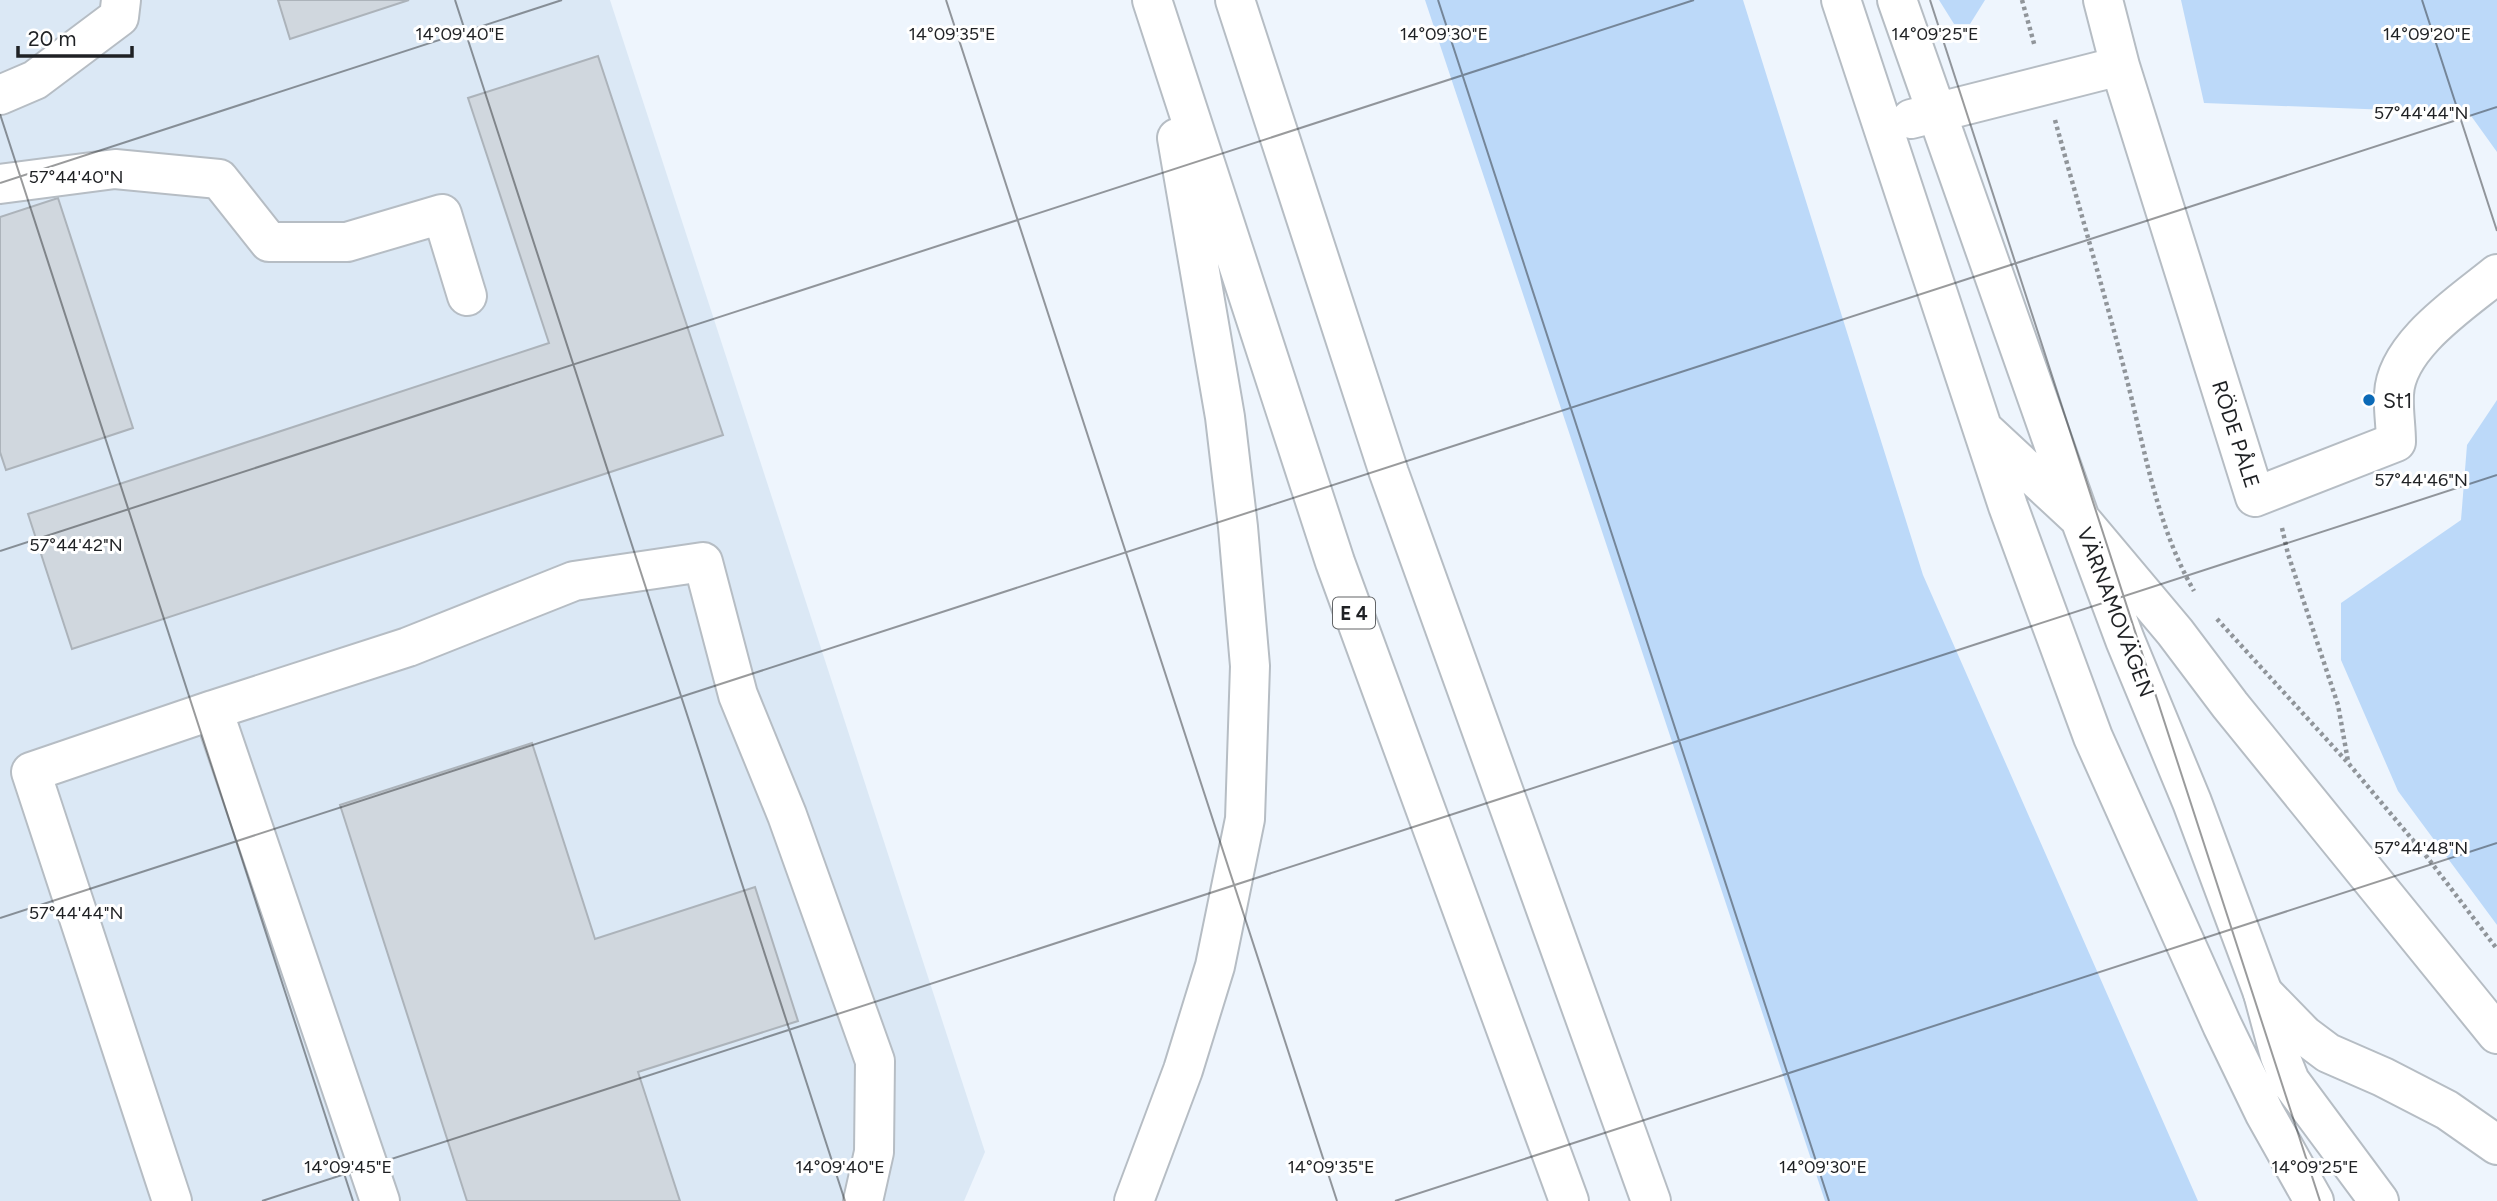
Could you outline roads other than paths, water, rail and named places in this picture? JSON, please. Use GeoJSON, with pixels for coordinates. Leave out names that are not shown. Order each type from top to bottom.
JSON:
{"type":"FeatureCollection","features":[{"type":"Feature","properties":{"kind":"main road"},"geometry":{"type":"LineString","coordinates":[[1235,0],[1389,473],[1651,1201]]}},
{"type":"Feature","properties":{"kind":"main road"},"geometry":{"type":"LineString","coordinates":[[1840,0],[2008,506],[2093,737],[2222,1025],[2265,1114],[2314,1201]]}},
{"type":"Feature","properties":{"kind":"main road","name":"VÄRNAMOVÄGEN"},"geometry":{"type":"LineString","coordinates":[[1896,0],[2080,519],[2125,640],[2192,802],[2263,993],[2280,1056],[2290,1081],[2379,1201]]}},
{"type":"Feature","properties":{"kind":"main road","name":"RÖDE PÅLE"},"geometry":{"type":"LineString","coordinates":[[2103,0],[2120,66],[2255,496],[2396,442],[2394,393],[2401,365],[2430,329],[2497,274]]}},
{"type":"Feature","properties":{"kind":"main road"},"geometry":{"type":"LineString","coordinates":[[0,95],[35,80],[120,8]]}},
{"type":"Feature","properties":{"kind":"main road"},"geometry":{"type":"LineString","coordinates":[[1134,1201],[1183,1070],[1214,966],[1245,819],[1250,666],[1225,417],[1155,9]]}},
{"type":"Feature","properties":{"kind":"main road","name":"E 4"},"geometry":{"type":"LineString","coordinates":[[1155,9],[1335,562],[1569,1201]]}},
{"type":"Feature","properties":{"kind":"main road"},"geometry":{"type":"LineString","coordinates":[[1882,125],[1936,114],[2120,66]]}},
{"type":"Feature","properties":{"kind":"main road"},"geometry":{"type":"LineString","coordinates":[[0,184],[115,169],[219,179],[269,242],[347,242],[442,214],[467,296]]}},
{"type":"Feature","properties":{"kind":"main road"},"geometry":{"type":"LineString","coordinates":[[1984,429],[2080,519],[2175,632],[2230,705],[2497,1034]]}},
{"type":"Feature","properties":{"kind":"main road"},"geometry":{"type":"LineString","coordinates":[[172,1201],[32,772],[408,647],[573,581],[703,562],[738,695],[787,815],[875,1061],[874,1152],[863,1201]]}},
{"type":"Feature","properties":{"kind":"main road"},"geometry":{"type":"LineString","coordinates":[[213,710],[380,1201]]}},
{"type":"Feature","properties":{"kind":"main road"},"geometry":{"type":"LineString","coordinates":[[2263,993],[2304,1035],[2328,1053],[2383,1077],[2447,1110],[2497,1144]]}},
{"type":"Feature","properties":{"kind":"place","name":"St1"},"geometry":{"type":"Point","coordinates":[2369,400]}}]}
